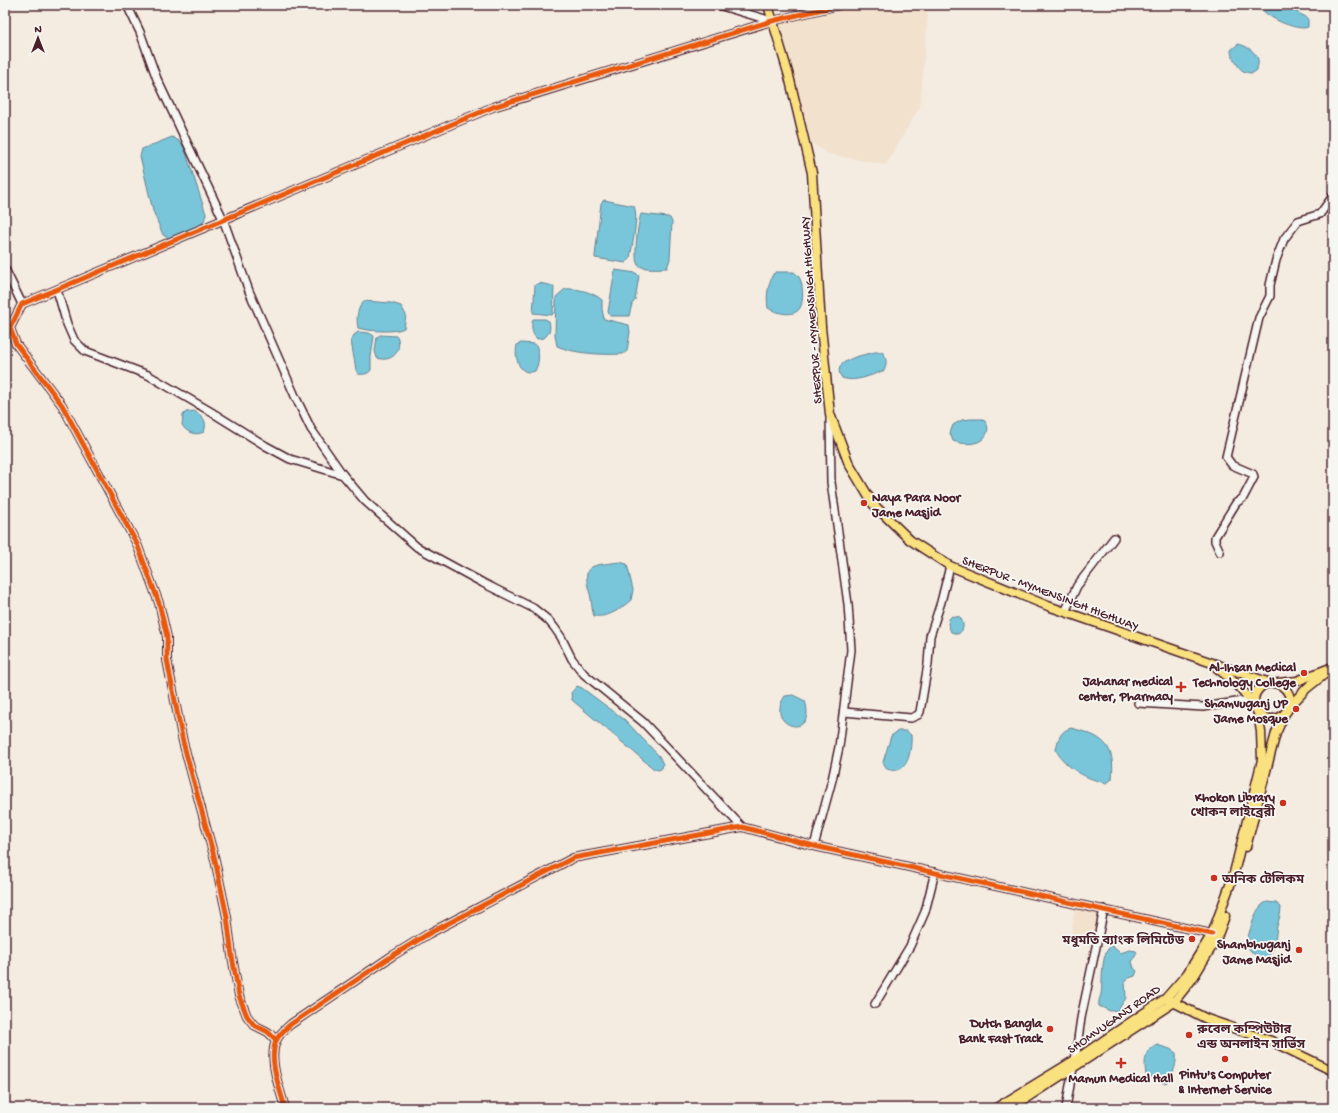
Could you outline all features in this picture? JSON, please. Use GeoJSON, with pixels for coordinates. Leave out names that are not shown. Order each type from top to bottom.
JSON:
{"type":"FeatureCollection","features":[{"type":"Feature","properties":{"kind":"main road","name":"SHERPUR - MYMENSINGH HIGHWAY"},"geometry":{"type":"LineString","coordinates":[[768,5],[789,76],[812,173],[821,327],[830,414],[849,464],[873,504],[910,540],[950,566],[1065,612],[1272,683],[1297,682],[1333,667]]}},
{"type":"Feature","properties":{"kind":"main road","name":"SHERPUR - MYMENSINGH HIGHWAY"},"geometry":{"type":"LineString","coordinates":[[1210,663],[1227,675],[1254,707]]}},
{"type":"Feature","properties":{"kind":"main road"},"geometry":{"type":"LineString","coordinates":[[1287,711],[1290,698],[1288,692],[1280,685],[1272,683],[1264,684],[1256,691],[1253,702],[1254,707],[1262,717],[1275,719],[1287,711],[1307,688],[1333,667]]}},
{"type":"Feature","properties":{"kind":"main road","name":"SHOMVUGANJ ROAD"},"geometry":{"type":"LineString","coordinates":[[1170,1001],[1212,934],[1233,877],[1262,760],[1261,732],[1254,707]]}},
{"type":"Feature","properties":{"kind":"main road","name":"SHOMVUGANJ ROAD"},"geometry":{"type":"LineString","coordinates":[[1011,1108],[1074,1064],[1170,1001],[1193,978],[1216,940],[1238,878],[1276,733],[1287,711]]}},
{"type":"Feature","properties":{"kind":"main road"},"geometry":{"type":"LineString","coordinates":[[1170,1001],[1207,1019],[1271,1041],[1333,1072]]}},
{"type":"Feature","properties":{"kind":"main road","name":"SHOMVUGANJ ROAD"},"geometry":{"type":"LineString","coordinates":[[996,1108],[1074,1064]]}},
{"type":"Feature","properties":{"kind":"street"},"geometry":{"type":"LineString","coordinates":[[127,5],[140,32],[157,79],[224,219],[249,291],[295,396],[311,429],[343,475],[365,501],[417,547],[533,608],[548,620],[561,637],[572,658],[584,674],[643,722],[742,827]]}},
{"type":"Feature","properties":{"kind":"street"},"geometry":{"type":"LineString","coordinates":[[718,5],[772,21]]}},
{"type":"Feature","properties":{"kind":"street"},"geometry":{"type":"LineString","coordinates":[[276,1040],[268,1032],[254,1025],[247,1016],[239,996],[227,917],[215,860],[183,742],[167,660],[167,637],[159,603],[137,544],[62,405],[16,344],[10,328],[22,304],[493,107],[772,21],[840,5]]}},
{"type":"Feature","properties":{"kind":"street"},"geometry":{"type":"LineString","coordinates":[[1220,552],[1215,541],[1215,537],[1236,503],[1243,498],[1254,477],[1253,474],[1232,465],[1226,457],[1259,318],[1270,296],[1270,284],[1276,260],[1284,239],[1298,221],[1320,214],[1333,196]]}},
{"type":"Feature","properties":{"kind":"street"},"geometry":{"type":"LineString","coordinates":[[5,269],[22,304]]}},
{"type":"Feature","properties":{"kind":"street"},"geometry":{"type":"LineString","coordinates":[[57,290],[67,324],[74,340],[86,351],[148,375],[290,459],[343,475]]}},
{"type":"Feature","properties":{"kind":"street"},"geometry":{"type":"LineString","coordinates":[[814,846],[838,754],[851,650],[848,604],[831,482],[830,414]]}},
{"type":"Feature","properties":{"kind":"street"},"geometry":{"type":"LineString","coordinates":[[1065,612],[1077,586],[1114,538]]}},
{"type":"Feature","properties":{"kind":"street"},"geometry":{"type":"LineString","coordinates":[[844,712],[911,718],[918,715],[920,712],[928,664],[930,636],[941,602],[950,566]]}},
{"type":"Feature","properties":{"kind":"street"},"geometry":{"type":"LineString","coordinates":[[1138,703],[1203,707],[1254,707]]}},
{"type":"Feature","properties":{"kind":"street"},"geometry":{"type":"LineString","coordinates":[[285,1108],[276,1075],[273,1057],[276,1040],[291,1024],[392,956],[428,934],[573,858],[742,827],[814,846],[1212,934]]}},
{"type":"Feature","properties":{"kind":"street"},"geometry":{"type":"LineString","coordinates":[[875,1004],[910,946],[925,912],[935,872]]}},
{"type":"Feature","properties":{"kind":"street"},"geometry":{"type":"LineString","coordinates":[[1066,1108],[1081,1018],[1104,909]]}},
{"type":"Feature","properties":{"kind":"shaded area"},"geometry":{"type":"Polygon","coordinates":[[[854,5],[925,5],[928,14],[920,106],[886,165],[828,154],[812,143],[780,22],[854,5]]]}},
{"type":"Feature","properties":{"kind":"shaded area"},"geometry":{"type":"Polygon","coordinates":[[[1075,907],[1103,910],[1097,940],[1071,936],[1075,907]]]}},
{"type":"Feature","properties":{"kind":"water"},"geometry":{"type":"Polygon","coordinates":[[[1260,5],[1283,5],[1306,17],[1308,20],[1308,27],[1296,27],[1281,22],[1267,14],[1260,5]]]}},
{"type":"Feature","properties":{"kind":"water"},"geometry":{"type":"Polygon","coordinates":[[[1238,44],[1250,49],[1257,57],[1257,70],[1253,73],[1242,70],[1233,58],[1231,50],[1238,44]]]}},
{"type":"Feature","properties":{"kind":"water"},"geometry":{"type":"Polygon","coordinates":[[[172,137],[179,141],[184,147],[206,214],[204,221],[200,226],[169,238],[163,235],[153,211],[140,156],[142,149],[172,137]]]}},
{"type":"Feature","properties":{"kind":"water"},"geometry":{"type":"Polygon","coordinates":[[[604,200],[634,206],[636,217],[635,232],[630,259],[626,263],[595,258],[601,203],[604,200]]]}},
{"type":"Feature","properties":{"kind":"water"},"geometry":{"type":"Polygon","coordinates":[[[641,214],[668,217],[672,222],[670,259],[667,268],[648,268],[638,265],[636,248],[637,232],[641,214]]]}},
{"type":"Feature","properties":{"kind":"water"},"geometry":{"type":"Polygon","coordinates":[[[615,270],[636,273],[639,276],[635,300],[632,304],[629,316],[610,316],[608,312],[615,270]]]}},
{"type":"Feature","properties":{"kind":"water"},"geometry":{"type":"Polygon","coordinates":[[[776,272],[794,272],[800,280],[802,287],[802,301],[800,308],[794,313],[785,314],[768,308],[767,295],[769,286],[773,274],[776,272]]]}},
{"type":"Feature","properties":{"kind":"water"},"geometry":{"type":"Polygon","coordinates":[[[539,283],[554,286],[552,315],[533,313],[535,285],[539,283]]]}},
{"type":"Feature","properties":{"kind":"water"},"geometry":{"type":"Polygon","coordinates":[[[565,289],[580,290],[598,297],[602,300],[604,319],[629,325],[630,332],[627,351],[623,354],[598,354],[572,351],[557,346],[555,335],[556,297],[565,289]]]}},
{"type":"Feature","properties":{"kind":"water"},"geometry":{"type":"Polygon","coordinates":[[[365,301],[391,303],[401,306],[406,315],[404,328],[395,331],[381,331],[358,328],[358,313],[360,306],[365,301]]]}},
{"type":"Feature","properties":{"kind":"water"},"geometry":{"type":"Polygon","coordinates":[[[533,319],[545,319],[549,321],[550,330],[544,338],[537,339],[534,334],[532,327],[533,319]]]}},
{"type":"Feature","properties":{"kind":"water"},"geometry":{"type":"Polygon","coordinates":[[[358,332],[369,333],[374,336],[371,370],[363,374],[358,374],[356,370],[351,341],[354,335],[358,332]]]}},
{"type":"Feature","properties":{"kind":"water"},"geometry":{"type":"Polygon","coordinates":[[[380,335],[397,336],[399,346],[392,357],[387,359],[377,358],[375,351],[377,337],[380,335]]]}},
{"type":"Feature","properties":{"kind":"water"},"geometry":{"type":"Polygon","coordinates":[[[521,343],[536,345],[538,358],[535,371],[525,371],[521,369],[519,365],[516,350],[517,345],[521,343]]]}},
{"type":"Feature","properties":{"kind":"water"},"geometry":{"type":"Polygon","coordinates":[[[875,352],[882,352],[885,356],[886,366],[884,371],[852,380],[842,378],[839,372],[840,367],[844,363],[850,359],[875,352]]]}},
{"type":"Feature","properties":{"kind":"water"},"geometry":{"type":"Polygon","coordinates":[[[194,411],[204,419],[204,432],[194,434],[186,430],[182,425],[183,415],[186,412],[194,411]]]}},
{"type":"Feature","properties":{"kind":"water"},"geometry":{"type":"Polygon","coordinates":[[[983,419],[986,422],[988,429],[985,437],[977,442],[967,444],[953,441],[950,433],[953,425],[962,420],[983,419]]]}},
{"type":"Feature","properties":{"kind":"water"},"geometry":{"type":"Polygon","coordinates":[[[619,562],[627,564],[633,590],[631,600],[618,610],[605,616],[594,616],[587,584],[588,571],[596,565],[619,562]]]}},
{"type":"Feature","properties":{"kind":"water"},"geometry":{"type":"Polygon","coordinates":[[[952,616],[960,617],[962,622],[963,628],[958,634],[951,632],[948,624],[949,619],[952,616]]]}},
{"type":"Feature","properties":{"kind":"water"},"geometry":{"type":"Polygon","coordinates":[[[577,686],[582,688],[625,720],[659,756],[663,764],[662,768],[659,770],[654,769],[572,700],[571,693],[577,686]]]}},
{"type":"Feature","properties":{"kind":"water"},"geometry":{"type":"Polygon","coordinates":[[[793,695],[805,701],[807,714],[804,722],[799,726],[792,726],[785,722],[781,716],[780,707],[785,696],[793,695]]]}},
{"type":"Feature","properties":{"kind":"water"},"geometry":{"type":"Polygon","coordinates":[[[1071,728],[1091,734],[1105,743],[1112,757],[1113,767],[1112,779],[1107,783],[1092,779],[1071,768],[1056,750],[1062,733],[1071,728]]]}},
{"type":"Feature","properties":{"kind":"water"},"geometry":{"type":"Polygon","coordinates":[[[898,731],[906,731],[911,735],[911,748],[904,766],[900,769],[887,769],[883,762],[891,736],[898,731]]]}},
{"type":"Feature","properties":{"kind":"water"},"geometry":{"type":"Polygon","coordinates":[[[1267,902],[1276,903],[1281,907],[1281,910],[1274,947],[1270,954],[1264,958],[1253,953],[1249,949],[1248,941],[1257,912],[1262,905],[1267,902]]]}},
{"type":"Feature","properties":{"kind":"water"},"geometry":{"type":"Polygon","coordinates":[[[1112,946],[1120,953],[1130,950],[1136,951],[1137,953],[1132,962],[1137,971],[1135,976],[1125,981],[1126,998],[1118,1010],[1110,1011],[1099,1006],[1099,1003],[1104,960],[1108,949],[1112,946]]]}},
{"type":"Feature","properties":{"kind":"water"},"geometry":{"type":"Polygon","coordinates":[[[1157,1045],[1170,1049],[1176,1053],[1176,1061],[1172,1075],[1167,1082],[1164,1083],[1146,1075],[1145,1061],[1147,1054],[1157,1045]]]}},
{"type":"Feature","properties":{"kind":"cycle path"},"geometry":{"type":"LineString","coordinates":[[276,1040],[268,1032],[254,1025],[247,1016],[239,996],[227,917],[215,860],[183,742],[167,660],[167,637],[159,603],[137,544],[62,405],[16,344],[10,328],[22,304],[493,107],[772,21],[840,5]]}},
{"type":"Feature","properties":{"kind":"cycle path"},"geometry":{"type":"LineString","coordinates":[[285,1108],[273,1057],[276,1041],[280,1034],[291,1024],[392,956],[428,934],[573,858],[742,827],[814,846],[1212,934]]}},
{"type":"Feature","properties":{"kind":"place","name":"Naya Para Noor Jame Masjid"},"geometry":{"type":"Point","coordinates":[864,503]}},
{"type":"Feature","properties":{"kind":"place","name":"Al-Ihsan Medical Technology College"},"geometry":{"type":"Point","coordinates":[1304,673]}},
{"type":"Feature","properties":{"kind":"place","name":"Jahanar medical center, Pharmacy"},"geometry":{"type":"Point","coordinates":[1181,687]}},
{"type":"Feature","properties":{"kind":"place","name":"Shamvuganj UP Jame Mosque"},"geometry":{"type":"Point","coordinates":[1296,709]}},
{"type":"Feature","properties":{"kind":"place","name":"Khokon Library খোকন লাইব্রেরী"},"geometry":{"type":"Point","coordinates":[1283,803]}},
{"type":"Feature","properties":{"kind":"place","name":"অনিক টেলিকম"},"geometry":{"type":"Point","coordinates":[1214,878]}},
{"type":"Feature","properties":{"kind":"place","name":"মধুমতি ব্যাংক লিমিটেড"},"geometry":{"type":"Point","coordinates":[1192,939]}},
{"type":"Feature","properties":{"kind":"place","name":"Shambhuganj Jame Masjid"},"geometry":{"type":"Point","coordinates":[1299,950]}},
{"type":"Feature","properties":{"kind":"place","name":"Dutch Bangla Bank Fast Track"},"geometry":{"type":"Point","coordinates":[1050,1029]}},
{"type":"Feature","properties":{"kind":"place","name":"রুবেল কম্পিউটার এন্ড অনলাইন সার্ভিস"},"geometry":{"type":"Point","coordinates":[1189,1035]}},
{"type":"Feature","properties":{"kind":"place","name":"Pintu's Computer & Internet Service"},"geometry":{"type":"Point","coordinates":[1225,1059]}},
{"type":"Feature","properties":{"kind":"place","name":"Mamun Medical Hall"},"geometry":{"type":"Point","coordinates":[1121,1063]}}]}
